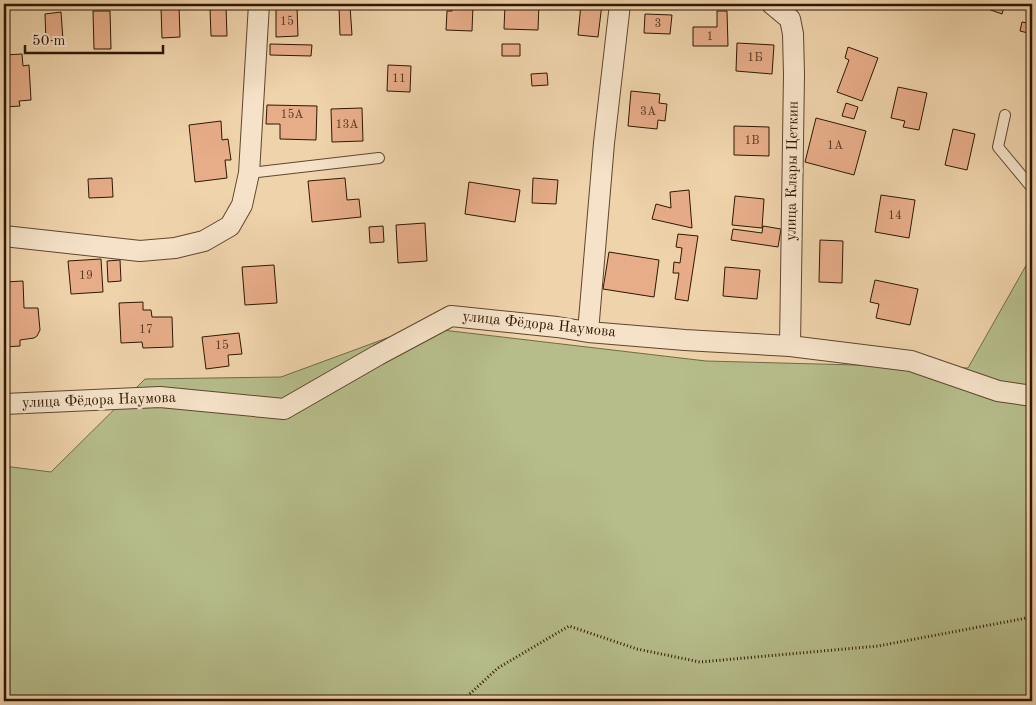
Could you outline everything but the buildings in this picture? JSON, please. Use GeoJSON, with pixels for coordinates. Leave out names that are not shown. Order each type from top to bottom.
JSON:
{"type":"FeatureCollection","features":[{"type":"Feature","properties":{"kind":"street"},"geometry":{"type":"LineString","coordinates":[[4,236],[140,251],[175,248],[204,241],[230,226],[242,205],[249,173],[259,4]]}},
{"type":"Feature","properties":{"kind":"street"},"geometry":{"type":"LineString","coordinates":[[588,332],[604,144],[620,4]]}},
{"type":"Feature","properties":{"kind":"street","name":"улица Клары Цеткин"},"geometry":{"type":"LineString","coordinates":[[772,4],[790,19],[793,34],[794,121],[790,346]]}},
{"type":"Feature","properties":{"kind":"street","name":"улица Фёдора Наумова"},"geometry":{"type":"LineString","coordinates":[[4,404],[160,397],[284,409],[378,354],[450,316],[588,332],[790,346],[912,361],[998,391],[1032,396]]}},
{"type":"Feature","properties":{"kind":"lane"},"geometry":{"type":"LineString","coordinates":[[1005,115],[998,147],[1032,188]]}},
{"type":"Feature","properties":{"kind":"lane"},"geometry":{"type":"LineString","coordinates":[[249,173],[379,158]]}},
{"type":"Feature","properties":{"kind":"path"},"geometry":{"type":"LineString","coordinates":[[462,701],[498,668],[569,626],[637,649],[700,662],[878,646],[1032,617]]}},
{"type":"Feature","properties":{"kind":"green space"},"geometry":{"type":"Polygon","coordinates":[[[1032,255],[1032,701],[4,701],[4,466],[51,472],[145,379],[281,377],[417,327],[706,361],[968,368],[1032,255]]]}}]}
